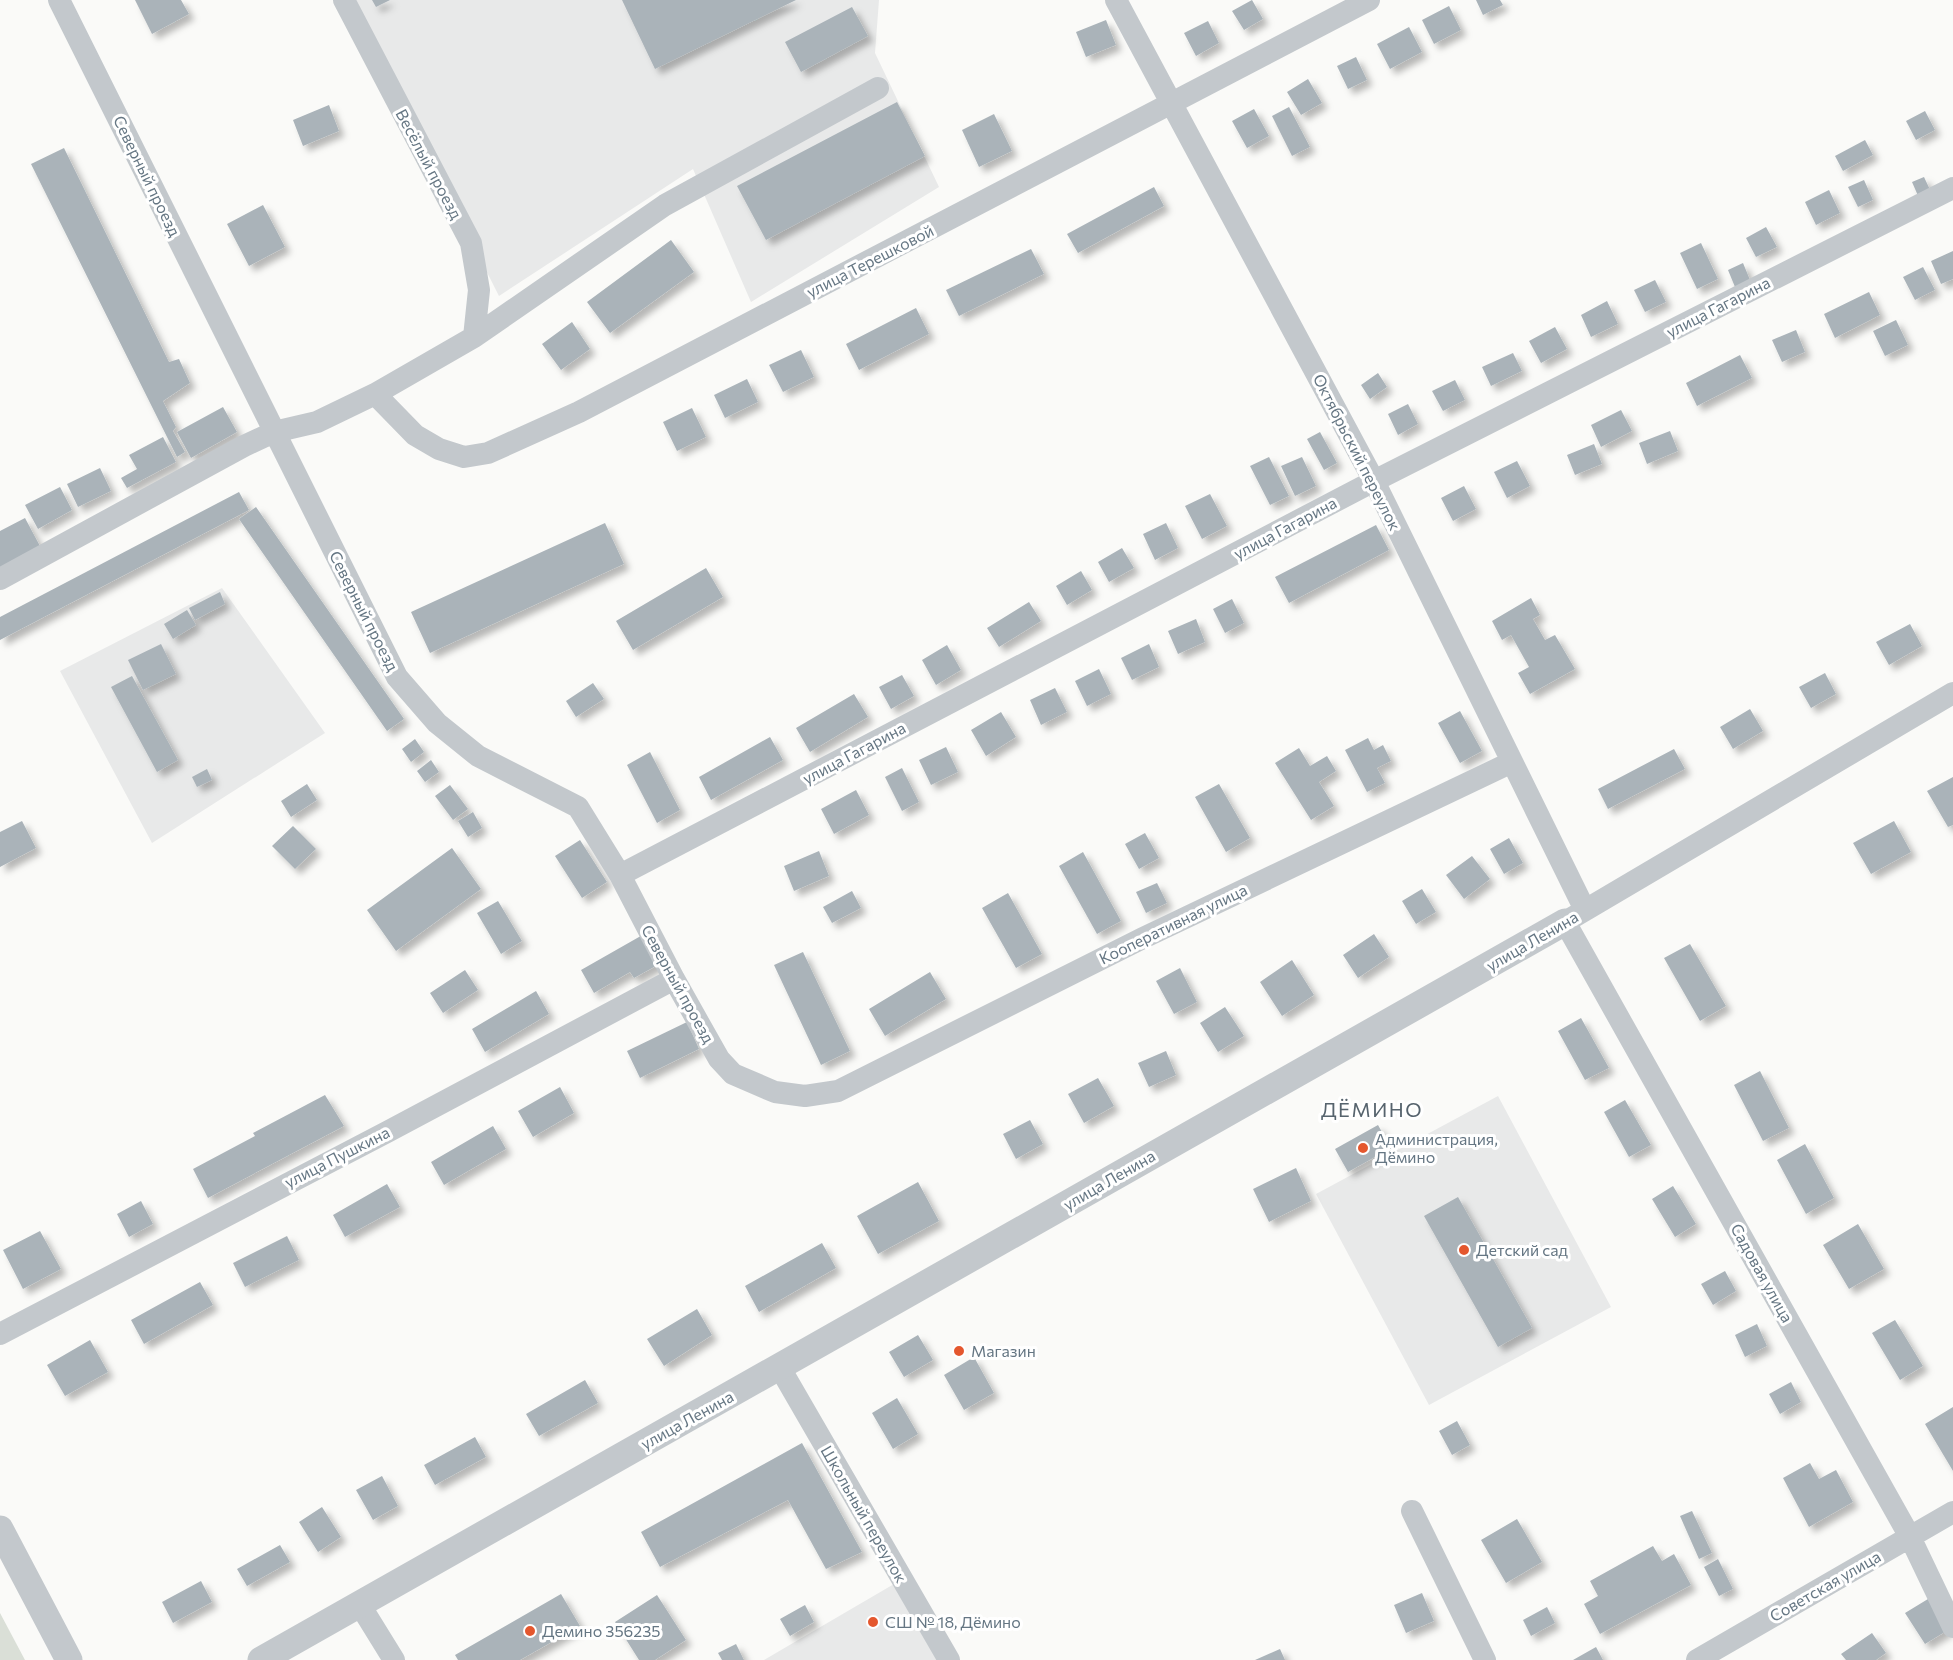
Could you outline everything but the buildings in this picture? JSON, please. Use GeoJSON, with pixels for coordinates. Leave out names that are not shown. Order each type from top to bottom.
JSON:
{"type":"FeatureCollection","features":[{"type":"Feature","properties":{"kind":"street","name":"Северный проезд"},"geometry":{"type":"LineString","coordinates":[[59,0],[397,677],[437,723],[478,756],[578,807],[620,875],[719,1059],[734,1074],[775,1092],[805,1096],[838,1091]]}},
{"type":"Feature","properties":{"kind":"street","name":"Весёлый проезд"},"geometry":{"type":"LineString","coordinates":[[344,0],[471,243],[479,290],[474,337]]}},
{"type":"Feature","properties":{"kind":"street","name":"Октябрьский переулок"},"geometry":{"type":"LineString","coordinates":[[1116,0],[1374,482],[1512,762],[1575,916]]}},
{"type":"Feature","properties":{"kind":"street","name":"улица Терешковой"},"geometry":{"type":"LineString","coordinates":[[375,394],[415,435],[439,449],[464,457],[488,453],[579,412],[1369,0]]}},
{"type":"Feature","properties":{"kind":"street"},"geometry":{"type":"LineString","coordinates":[[0,579],[274,432],[316,422],[375,394],[474,337],[665,206],[878,88]]}},
{"type":"Feature","properties":{"kind":"street","name":"улица Гагарина"},"geometry":{"type":"LineString","coordinates":[[620,875],[1374,482],[1953,188]]}},
{"type":"Feature","properties":{"kind":"street","name":"улица Ленина"},"geometry":{"type":"LineString","coordinates":[[261,1660],[1575,916],[1953,693]]}},
{"type":"Feature","properties":{"kind":"street","name":"Кооперативная улица"},"geometry":{"type":"LineString","coordinates":[[838,1091],[1143,938],[1512,762]]}},
{"type":"Feature","properties":{"kind":"street","name":"Садовая улица"},"geometry":{"type":"LineString","coordinates":[[1575,916],[1910,1537],[1953,1627]]}},
{"type":"Feature","properties":{"kind":"street","name":"улица Пушкина"},"geometry":{"type":"LineString","coordinates":[[0,1334],[674,979]]}},
{"type":"Feature","properties":{"kind":"street","name":"Школьный переулок"},"geometry":{"type":"LineString","coordinates":[[780,1368],[949,1660]]}},
{"type":"Feature","properties":{"kind":"street"},"geometry":{"type":"LineString","coordinates":[[1412,1511],[1485,1660]]}},
{"type":"Feature","properties":{"kind":"street","name":"Советская улица"},"geometry":{"type":"LineString","coordinates":[[1697,1660],[1953,1512]]}},
{"type":"Feature","properties":{"kind":"street"},"geometry":{"type":"LineString","coordinates":[[0,1529],[69,1660]]}},
{"type":"Feature","properties":{"kind":"street"},"geometry":{"type":"LineString","coordinates":[[360,1605],[394,1660]]}},
{"type":"Feature","properties":{"kind":"shaded area"},"geometry":{"type":"Polygon","coordinates":[[[349,0],[879,0],[875,53],[939,187],[751,302],[693,169],[499,296],[349,0]]]}},
{"type":"Feature","properties":{"kind":"shaded area"},"geometry":{"type":"Polygon","coordinates":[[[222,588],[325,733],[152,843],[60,671],[222,588]]]}},
{"type":"Feature","properties":{"kind":"shaded area","name":"Детский сад"},"geometry":{"type":"Polygon","coordinates":[[[1498,1096],[1611,1307],[1429,1405],[1316,1194],[1498,1096]]]}},
{"type":"Feature","properties":{"kind":"shaded area","name":"СШ № 18, Дёмино"},"geometry":{"type":"Polygon","coordinates":[[[894,1584],[938,1660],[764,1660],[894,1584]]]}},
{"type":"Feature","properties":{"kind":"shaded area"},"geometry":{"type":"Polygon","coordinates":[[[0,1613],[25,1660],[0,1660],[0,1613]]]}},
{"type":"Feature","properties":{"kind":"place","name":"Администрация, Дёмино"},"geometry":{"type":"Point","coordinates":[1363,1148]}},
{"type":"Feature","properties":{"kind":"place","name":"Детский сад"},"geometry":{"type":"Point","coordinates":[1464,1250]}},
{"type":"Feature","properties":{"kind":"place","name":"Магазин"},"geometry":{"type":"Point","coordinates":[959,1351]}},
{"type":"Feature","properties":{"kind":"place","name":"СШ № 18, Дёмино"},"geometry":{"type":"Point","coordinates":[873,1622]}},
{"type":"Feature","properties":{"kind":"place","name":"Демино 356235"},"geometry":{"type":"Point","coordinates":[530,1631]}},
{"type":"Feature","properties":{"kind":"district","name":"ДЁМИНО"},"geometry":{"type":"Point","coordinates":[1372,1110]}}]}
